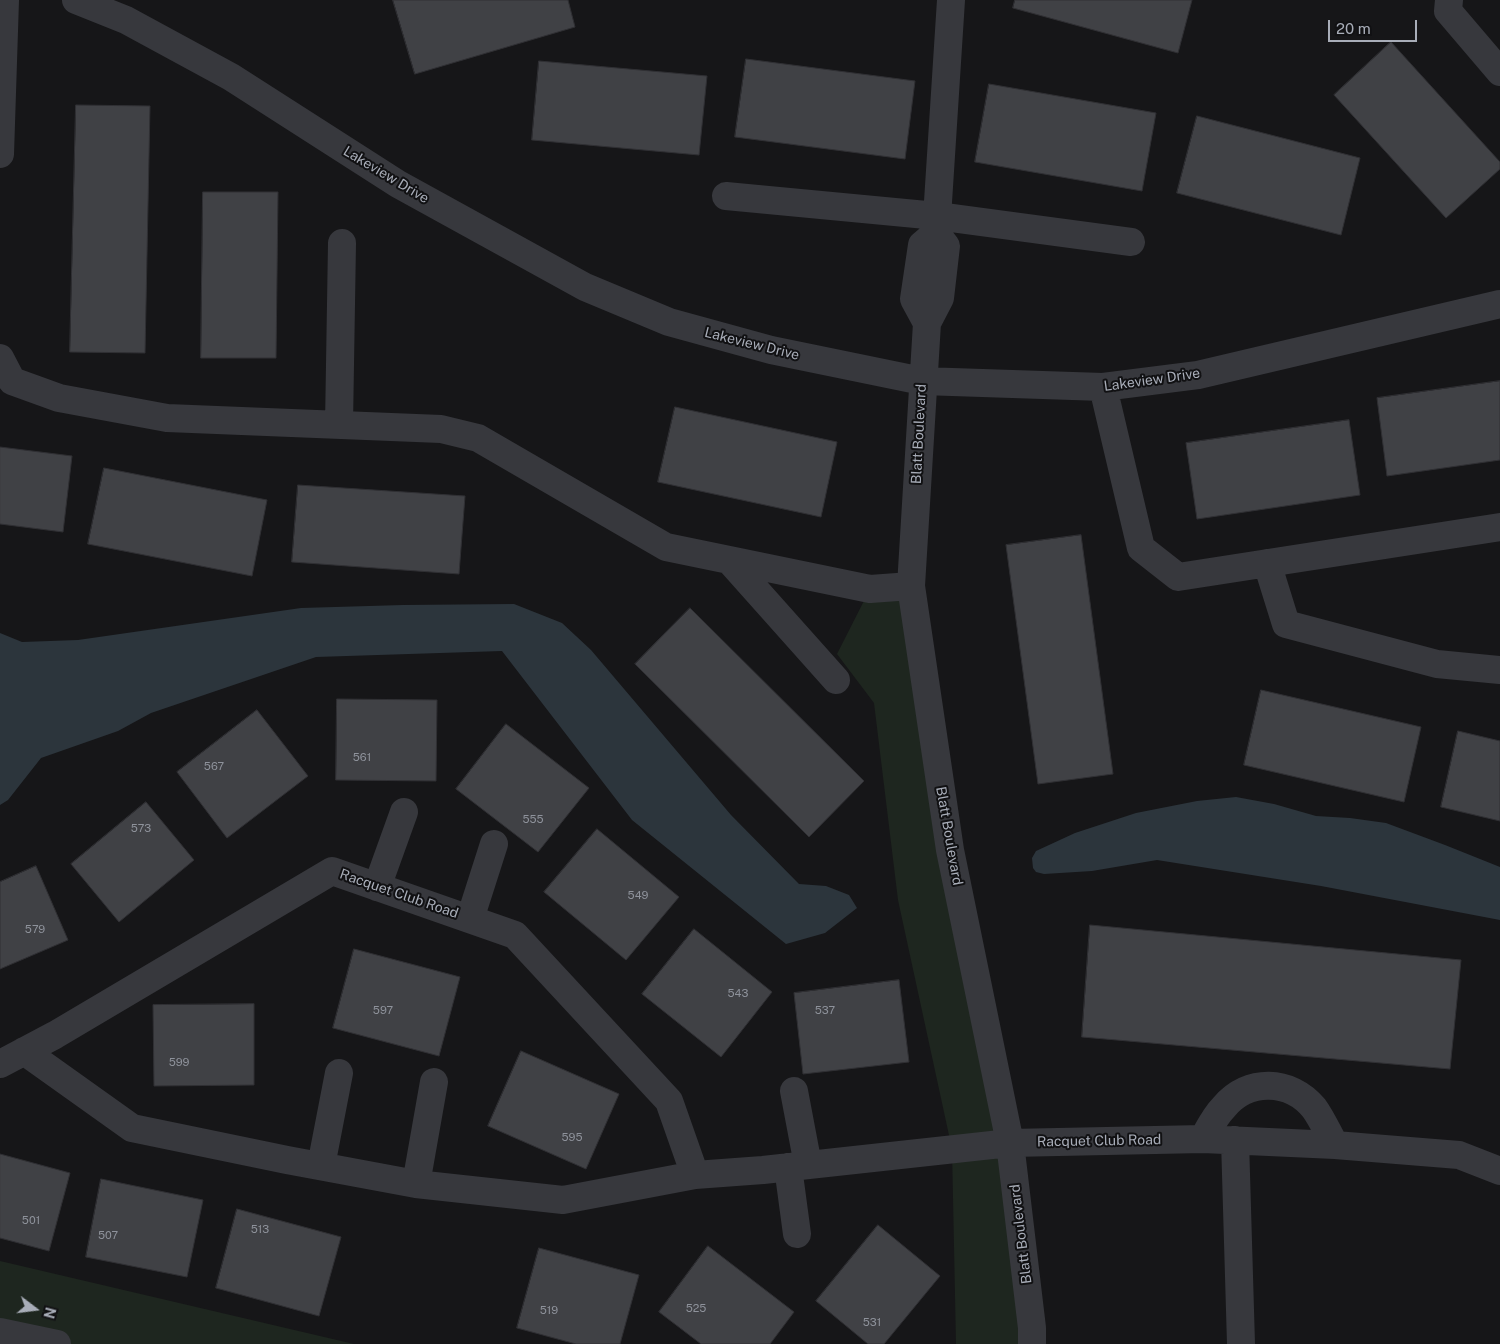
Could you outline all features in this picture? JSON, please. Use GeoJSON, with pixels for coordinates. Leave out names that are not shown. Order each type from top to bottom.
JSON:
{"type":"FeatureCollection","features":[{"type":"Feature","properties":{"kind":"street"},"geometry":{"type":"LineString","coordinates":[[0,154],[5,0]]}},
{"type":"Feature","properties":{"kind":"street","name":"Lakeview Drive"},"geometry":{"type":"LineString","coordinates":[[76,0],[126,20],[231,77],[398,184],[585,287],[669,322],[771,350],[922,381],[1103,387],[1198,375],[1500,304]]}},
{"type":"Feature","properties":{"kind":"street","name":"Blatt Boulevard"},"geometry":{"type":"LineString","coordinates":[[952,0],[936,225],[946,246],[940,298],[927,323],[910,586],[950,850],[1010,1143],[1032,1328],[1032,1344]]}},
{"type":"Feature","properties":{"kind":"street"},"geometry":{"type":"LineString","coordinates":[[1449,0],[1448,11],[1500,72]]}},
{"type":"Feature","properties":{"kind":"street"},"geometry":{"type":"LineString","coordinates":[[726,196],[936,225],[1131,242]]}},
{"type":"Feature","properties":{"kind":"street"},"geometry":{"type":"LineString","coordinates":[[339,425],[342,243]]}},
{"type":"Feature","properties":{"kind":"street"},"geometry":{"type":"LineString","coordinates":[[0,358],[12,382],[59,398],[167,418],[441,429],[478,438],[666,547],[870,588],[910,586]]}},
{"type":"Feature","properties":{"kind":"street"},"geometry":{"type":"LineString","coordinates":[[1103,387],[1141,548],[1178,577],[1500,527]]}},
{"type":"Feature","properties":{"kind":"street"},"geometry":{"type":"LineString","coordinates":[[729,560],[836,680]]}},
{"type":"Feature","properties":{"kind":"street"},"geometry":{"type":"LineString","coordinates":[[1267,563],[1286,624],[1437,664],[1500,670]]}},
{"type":"Feature","properties":{"kind":"street"},"geometry":{"type":"LineString","coordinates":[[377,886],[404,812]]}},
{"type":"Feature","properties":{"kind":"street"},"geometry":{"type":"LineString","coordinates":[[470,919],[494,844]]}},
{"type":"Feature","properties":{"kind":"street","name":"Racquet Club Road"},"geometry":{"type":"LineString","coordinates":[[0,1064],[56,1035],[332,871],[515,935],[669,1101],[695,1175]]}},
{"type":"Feature","properties":{"kind":"street","name":"Racquet Club Road"},"geometry":{"type":"LineString","coordinates":[[24,1051],[132,1128],[416,1184],[563,1200],[695,1175],[1010,1143],[1203,1139],[1335,1144],[1459,1155],[1500,1171]]}},
{"type":"Feature","properties":{"kind":"street"},"geometry":{"type":"LineString","coordinates":[[321,1166],[339,1073]]}},
{"type":"Feature","properties":{"kind":"street"},"geometry":{"type":"LineString","coordinates":[[416,1184],[434,1082]]}},
{"type":"Feature","properties":{"kind":"street"},"geometry":{"type":"LineString","coordinates":[[1203,1139],[1224,1106],[1240,1093],[1261,1086],[1276,1086],[1290,1089],[1301,1095],[1314,1109],[1335,1144]]}},
{"type":"Feature","properties":{"kind":"street"},"geometry":{"type":"LineString","coordinates":[[794,1091],[798,1166],[797,1234]]}},
{"type":"Feature","properties":{"kind":"street"},"geometry":{"type":"LineString","coordinates":[[1236,1140],[1241,1344]]}},
{"type":"Feature","properties":{"kind":"street"},"geometry":{"type":"LineString","coordinates":[[0,1332],[57,1344]]}},
{"type":"Feature","properties":{"kind":"shaded area"},"geometry":{"type":"Polygon","coordinates":[[[911,586],[1032,1344],[956,1344],[952,1149],[898,900],[874,703],[837,654],[870,589],[911,586]]]}},
{"type":"Feature","properties":{"kind":"shaded area"},"geometry":{"type":"Polygon","coordinates":[[[514,604],[562,623],[591,650],[731,815],[799,884],[826,886],[849,895],[857,908],[825,933],[786,944],[632,820],[502,651],[316,657],[151,713],[118,731],[41,758],[8,800],[0,805],[0,633],[22,642],[78,640],[301,608],[514,604]]]}},
{"type":"Feature","properties":{"kind":"shaded area"},"geometry":{"type":"Polygon","coordinates":[[[1236,797],[1274,804],[1316,816],[1386,823],[1500,867],[1500,920],[1321,886],[1157,860],[1092,871],[1044,874],[1036,872],[1033,868],[1032,858],[1036,851],[1075,833],[1136,813],[1197,801],[1236,797]]]}},
{"type":"Feature","properties":{"kind":"shaded area"},"geometry":{"type":"Polygon","coordinates":[[[0,1261],[354,1344],[0,1344],[0,1261]]]}},
{"type":"Feature","properties":{"kind":"building"},"geometry":{"type":"Polygon","coordinates":[[[393,0],[568,0],[575,27],[415,74],[393,0]]]}},
{"type":"Feature","properties":{"kind":"building"},"geometry":{"type":"Polygon","coordinates":[[[1015,0],[1192,0],[1178,53],[1013,8],[1015,0]]]}},
{"type":"Feature","properties":{"kind":"building"},"geometry":{"type":"Polygon","coordinates":[[[1391,42],[1500,162],[1500,169],[1446,218],[1334,95],[1391,42]]]}},
{"type":"Feature","properties":{"kind":"building"},"geometry":{"type":"Polygon","coordinates":[[[746,59],[915,81],[905,159],[735,137],[746,59]]]}},
{"type":"Feature","properties":{"kind":"building"},"geometry":{"type":"Polygon","coordinates":[[[539,61],[707,76],[699,155],[532,140],[539,61]]]}},
{"type":"Feature","properties":{"kind":"building"},"geometry":{"type":"Polygon","coordinates":[[[989,84],[1156,113],[1142,191],[975,162],[989,84]]]}},
{"type":"Feature","properties":{"kind":"building"},"geometry":{"type":"Polygon","coordinates":[[[76,105],[150,106],[145,353],[70,352],[76,105]]]}},
{"type":"Feature","properties":{"kind":"building"},"geometry":{"type":"Polygon","coordinates":[[[1197,116],[1360,158],[1341,235],[1177,193],[1197,116]]]}},
{"type":"Feature","properties":{"kind":"building"},"geometry":{"type":"Polygon","coordinates":[[[203,192],[278,192],[276,358],[201,358],[203,192]]]}},
{"type":"Feature","properties":{"kind":"building"},"geometry":{"type":"Polygon","coordinates":[[[1500,381],[1500,460],[1387,476],[1377,398],[1500,381]]]}},
{"type":"Feature","properties":{"kind":"building"},"geometry":{"type":"Polygon","coordinates":[[[675,407],[837,442],[821,517],[658,482],[675,407]]]}},
{"type":"Feature","properties":{"kind":"building"},"geometry":{"type":"Polygon","coordinates":[[[1349,420],[1360,495],[1197,519],[1186,443],[1349,420]]]}},
{"type":"Feature","properties":{"kind":"building"},"geometry":{"type":"Polygon","coordinates":[[[0,447],[72,456],[63,532],[0,524],[0,447]]]}},
{"type":"Feature","properties":{"kind":"building"},"geometry":{"type":"Polygon","coordinates":[[[104,468],[267,500],[252,576],[88,544],[104,468]]]}},
{"type":"Feature","properties":{"kind":"building"},"geometry":{"type":"Polygon","coordinates":[[[298,485],[465,496],[459,574],[292,562],[298,485]]]}},
{"type":"Feature","properties":{"kind":"building"},"geometry":{"type":"Polygon","coordinates":[[[1081,535],[1113,774],[1038,784],[1006,545],[1081,535]]]}},
{"type":"Feature","properties":{"kind":"building"},"geometry":{"type":"Polygon","coordinates":[[[690,608],[864,781],[809,837],[635,664],[690,608]]]}},
{"type":"Feature","properties":{"kind":"building"},"geometry":{"type":"Polygon","coordinates":[[[1261,690],[1421,727],[1404,802],[1244,765],[1261,690]]]}},
{"type":"Feature","properties":{"kind":"building"},"geometry":{"type":"Polygon","coordinates":[[[337,699],[437,700],[436,781],[336,780],[337,699]]]}},
{"type":"Feature","properties":{"kind":"building"},"geometry":{"type":"Polygon","coordinates":[[[257,710],[308,776],[227,838],[177,772],[257,710]]]}},
{"type":"Feature","properties":{"kind":"building"},"geometry":{"type":"Polygon","coordinates":[[[506,724],[589,788],[538,852],[456,789],[506,724]]]}},
{"type":"Feature","properties":{"kind":"building"},"geometry":{"type":"Polygon","coordinates":[[[1458,731],[1500,741],[1500,821],[1441,807],[1458,731]]]}},
{"type":"Feature","properties":{"kind":"building"},"geometry":{"type":"Polygon","coordinates":[[[146,802],[194,860],[119,922],[71,864],[146,802]]]}},
{"type":"Feature","properties":{"kind":"building"},"geometry":{"type":"Polygon","coordinates":[[[597,829],[679,897],[626,960],[544,892],[597,829]]]}},
{"type":"Feature","properties":{"kind":"building"},"geometry":{"type":"Polygon","coordinates":[[[36,866],[68,940],[0,969],[0,882],[36,866]]]}},
{"type":"Feature","properties":{"kind":"building"},"geometry":{"type":"Polygon","coordinates":[[[1090,925],[1461,960],[1450,1069],[1082,1037],[1090,925]]]}},
{"type":"Feature","properties":{"kind":"building"},"geometry":{"type":"Polygon","coordinates":[[[694,929],[772,992],[721,1057],[642,994],[694,929]]]}},
{"type":"Feature","properties":{"kind":"building"},"geometry":{"type":"Polygon","coordinates":[[[354,949],[460,977],[439,1056],[333,1028],[354,949]]]}},
{"type":"Feature","properties":{"kind":"building"},"geometry":{"type":"Polygon","coordinates":[[[899,980],[909,1062],[803,1074],[794,993],[899,980]]]}},
{"type":"Feature","properties":{"kind":"building"},"geometry":{"type":"Polygon","coordinates":[[[254,1004],[254,1085],[154,1086],[153,1005],[254,1004]]]}},
{"type":"Feature","properties":{"kind":"building"},"geometry":{"type":"Polygon","coordinates":[[[521,1051],[619,1094],[586,1169],[488,1126],[521,1051]]]}},
{"type":"Feature","properties":{"kind":"building"},"geometry":{"type":"Polygon","coordinates":[[[0,1154],[70,1173],[49,1251],[0,1238],[0,1154]]]}},
{"type":"Feature","properties":{"kind":"building"},"geometry":{"type":"Polygon","coordinates":[[[101,1179],[203,1200],[187,1277],[86,1257],[101,1179]]]}},
{"type":"Feature","properties":{"kind":"building"},"geometry":{"type":"Polygon","coordinates":[[[237,1209],[341,1237],[319,1316],[216,1288],[237,1209]]]}},
{"type":"Feature","properties":{"kind":"building"},"geometry":{"type":"Polygon","coordinates":[[[878,1225],[940,1276],[884,1344],[868,1344],[816,1301],[878,1225]]]}},
{"type":"Feature","properties":{"kind":"building"},"geometry":{"type":"Polygon","coordinates":[[[708,1246],[794,1312],[770,1344],[701,1344],[659,1312],[708,1246]]]}},
{"type":"Feature","properties":{"kind":"building"},"geometry":{"type":"Polygon","coordinates":[[[539,1248],[639,1275],[620,1344],[576,1344],[517,1328],[539,1248]]]}}]}
